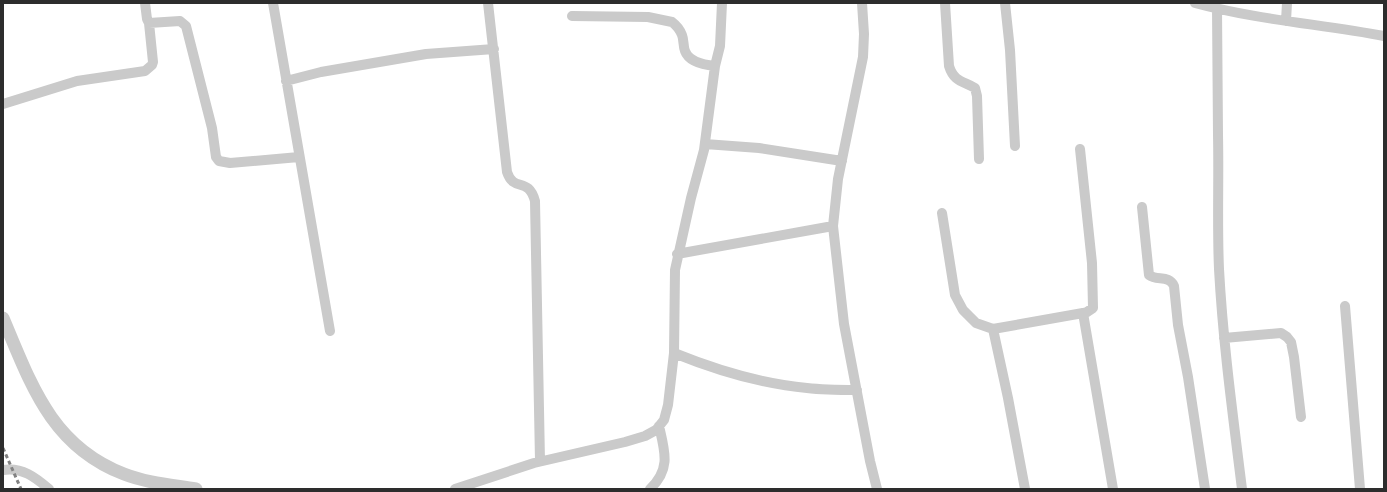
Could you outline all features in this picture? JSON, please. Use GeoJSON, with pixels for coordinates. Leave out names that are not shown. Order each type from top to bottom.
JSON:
{"type":"FeatureCollection","features":[{"type":"Feature","properties":{"kind":"street"},"geometry":{"type":"LineString","coordinates":[[3,104],[77,81],[110,78],[145,71],[152,65],[153,62],[149,23],[145,3]]}},
{"type":"Feature","properties":{"kind":"street"},"geometry":{"type":"LineString","coordinates":[[273,3],[330,331]]}},
{"type":"Feature","properties":{"kind":"street"},"geometry":{"type":"LineString","coordinates":[[488,3],[507,172],[513,183],[528,187],[532,192],[535,201],[540,461]]}},
{"type":"Feature","properties":{"kind":"street"},"geometry":{"type":"LineString","coordinates":[[455,489],[540,461],[625,442],[645,436],[656,430],[664,420],[668,405],[674,353],[675,270],[705,144],[715,66],[720,46],[722,3]]}},
{"type":"Feature","properties":{"kind":"street"},"geometry":{"type":"LineString","coordinates":[[862,3],[864,34],[863,57],[842,161],[833,216],[833,226],[844,324],[870,461],[877,489]]}},
{"type":"Feature","properties":{"kind":"street"},"geometry":{"type":"LineString","coordinates":[[945,3],[951,73],[957,80],[975,88],[977,96],[979,159]]}},
{"type":"Feature","properties":{"kind":"street"},"geometry":{"type":"LineString","coordinates":[[1006,3],[1015,146]]}},
{"type":"Feature","properties":{"kind":"street"},"geometry":{"type":"LineString","coordinates":[[1286,21],[1287,3]]}},
{"type":"Feature","properties":{"kind":"street"},"geometry":{"type":"LineString","coordinates":[[1201,4],[1286,21],[1355,30],[1384,36]]}},
{"type":"Feature","properties":{"kind":"street"},"geometry":{"type":"LineString","coordinates":[[1217,8],[1218,234],[1224,338],[1242,489]]}},
{"type":"Feature","properties":{"kind":"street"},"geometry":{"type":"LineString","coordinates":[[572,16],[648,17],[672,22],[683,35],[684,50],[688,56],[696,62],[707,66],[715,66]]}},
{"type":"Feature","properties":{"kind":"street"},"geometry":{"type":"LineString","coordinates":[[149,23],[180,22],[186,26],[212,128],[216,157],[219,161],[230,163],[299,157]]}},
{"type":"Feature","properties":{"kind":"street"},"geometry":{"type":"LineString","coordinates":[[286,81],[328,70],[426,54],[494,49]]}},
{"type":"Feature","properties":{"kind":"street"},"geometry":{"type":"LineString","coordinates":[[705,144],[759,148],[842,161]]}},
{"type":"Feature","properties":{"kind":"street"},"geometry":{"type":"LineString","coordinates":[[942,213],[955,295],[963,310],[976,323],[993,329],[1083,313],[1091,310],[1094,305],[1092,263],[1080,149]]}},
{"type":"Feature","properties":{"kind":"street"},"geometry":{"type":"LineString","coordinates":[[1142,207],[1148,275],[1152,278],[1168,279],[1174,286],[1178,325],[1188,377],[1205,489]]}},
{"type":"Feature","properties":{"kind":"street"},"geometry":{"type":"LineString","coordinates":[[678,254],[833,226]]}},
{"type":"Feature","properties":{"kind":"street"},"geometry":{"type":"LineString","coordinates":[[1345,306],[1360,489]]}},
{"type":"Feature","properties":{"kind":"street"},"geometry":{"type":"LineString","coordinates":[[1083,313],[1113,489]]}},
{"type":"Feature","properties":{"kind":"street"},"geometry":{"type":"LineString","coordinates":[[3,318],[35,392],[51,418],[72,441],[96,460],[124,474],[154,483],[196,489]]}},
{"type":"Feature","properties":{"kind":"street"},"geometry":{"type":"LineString","coordinates":[[993,329],[1025,489]]}},
{"type":"Feature","properties":{"kind":"street"},"geometry":{"type":"LineString","coordinates":[[1224,338],[1281,333],[1287,337],[1294,357],[1301,417]]}},
{"type":"Feature","properties":{"kind":"street"},"geometry":{"type":"LineString","coordinates":[[674,353],[699,363],[782,385],[807,388],[856,390]]}},
{"type":"Feature","properties":{"kind":"street"},"geometry":{"type":"LineString","coordinates":[[650,489],[663,473],[665,464],[664,446],[659,426]]}},
{"type":"Feature","properties":{"kind":"street"},"geometry":{"type":"LineString","coordinates":[[3,470],[16,469],[25,472],[37,479],[48,489]]}},
{"type":"Feature","properties":{"kind":"railway"},"geometry":{"type":"LineString","coordinates":[[3,448],[21,489]]}}]}
